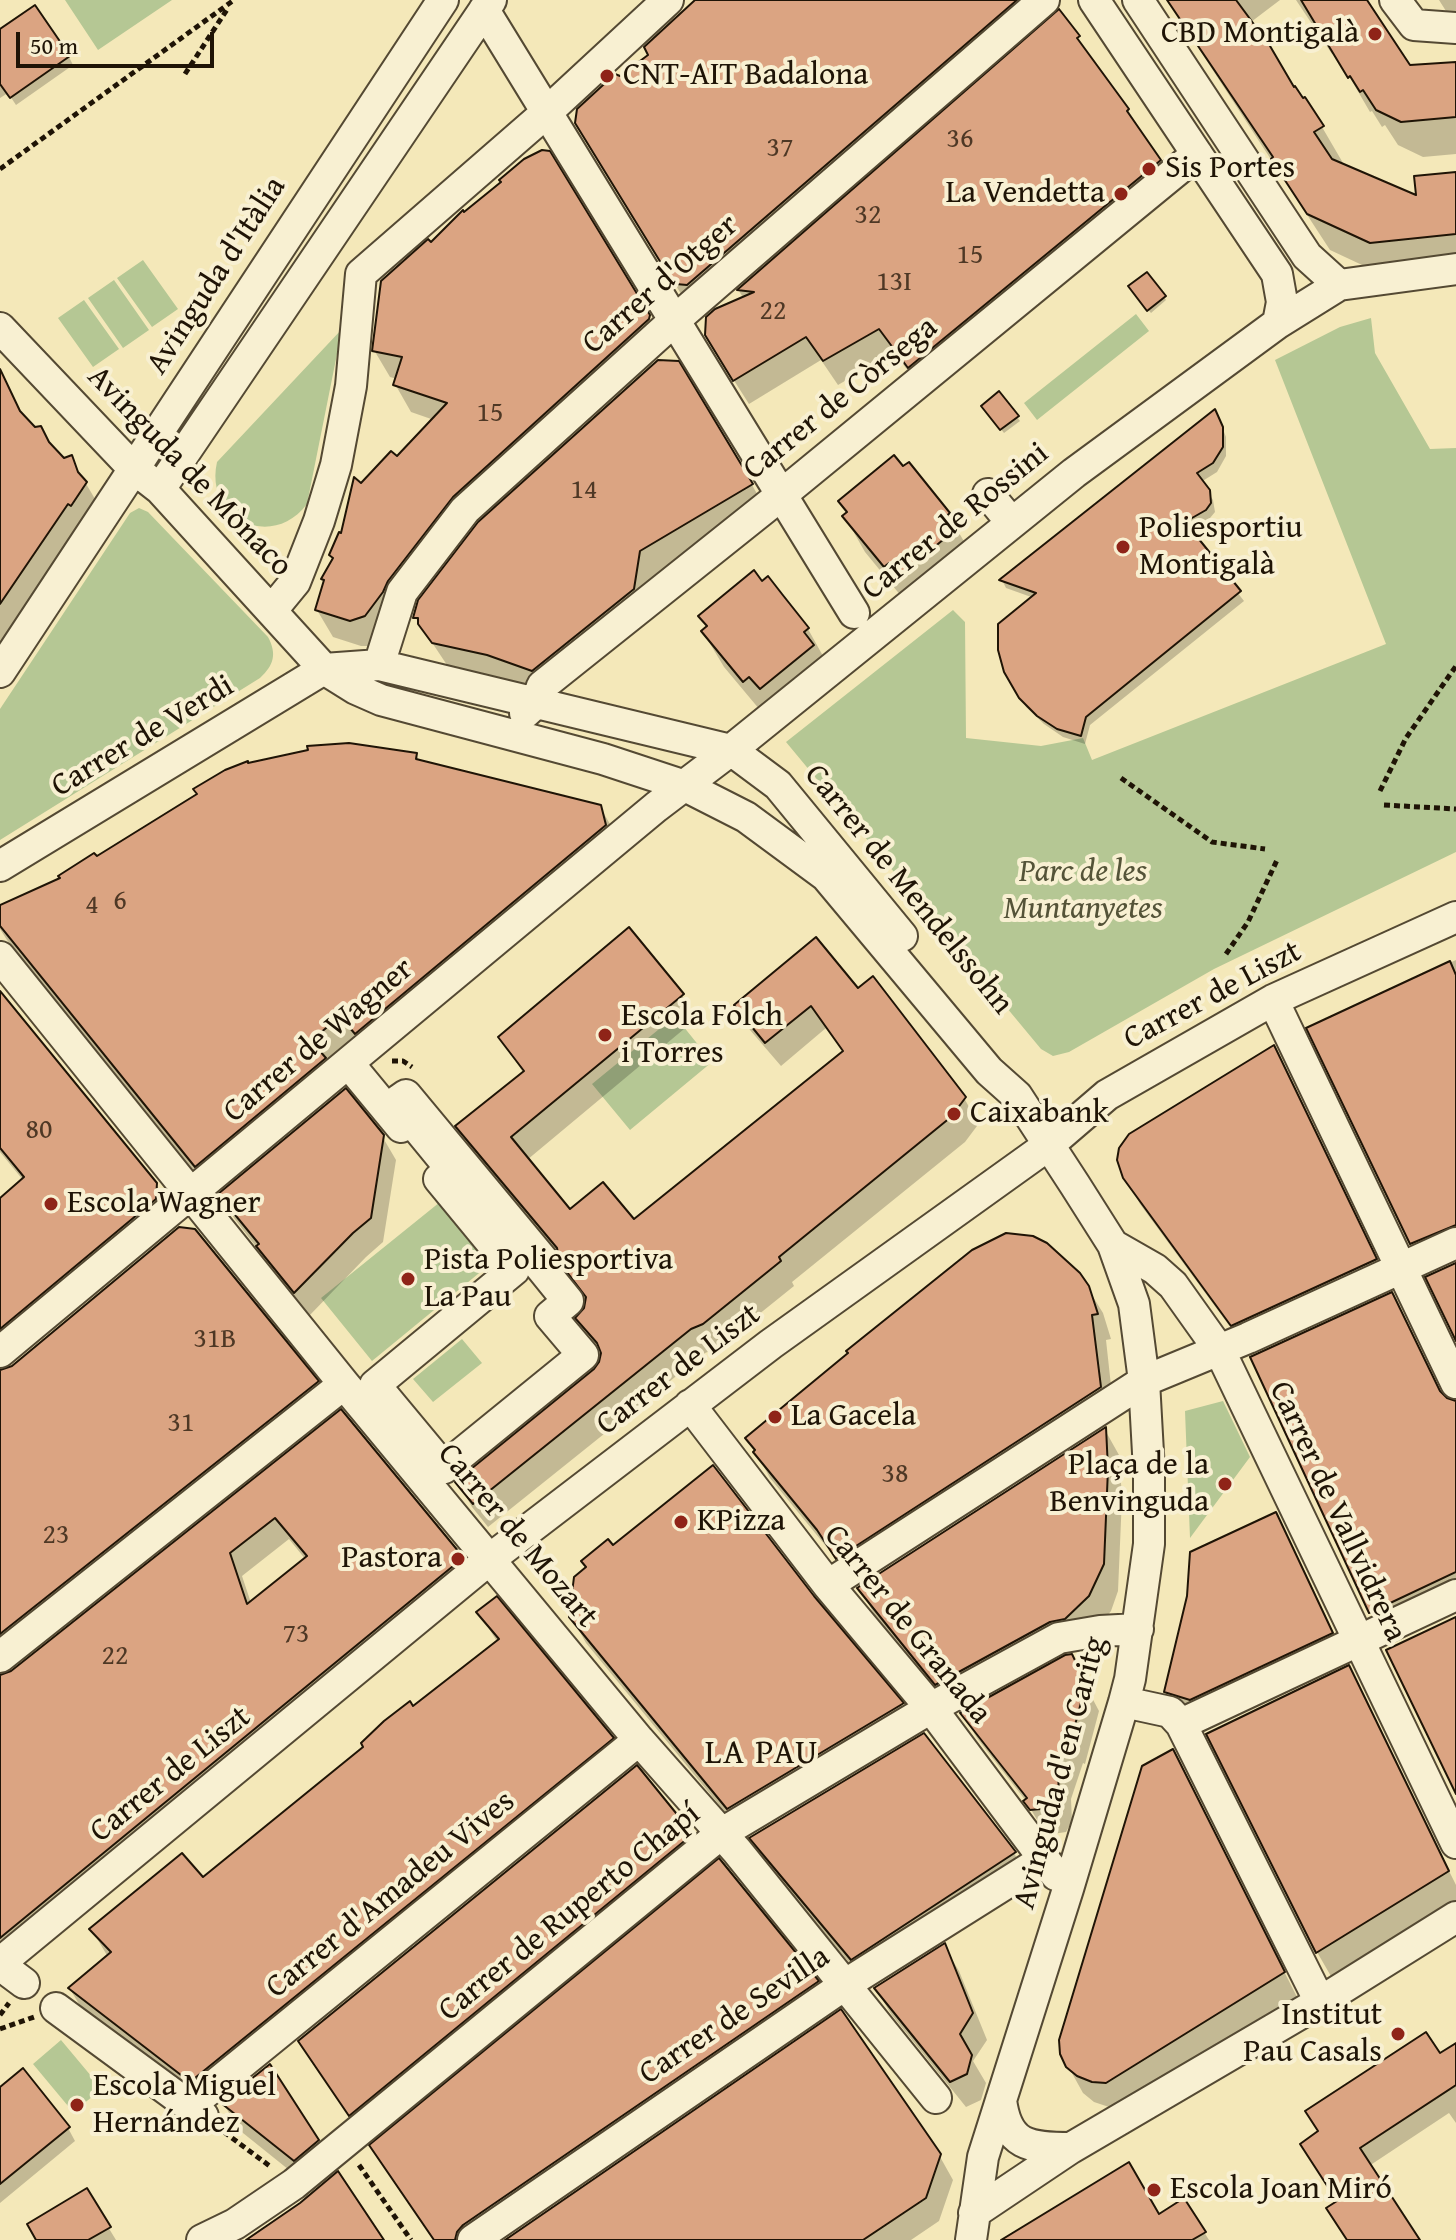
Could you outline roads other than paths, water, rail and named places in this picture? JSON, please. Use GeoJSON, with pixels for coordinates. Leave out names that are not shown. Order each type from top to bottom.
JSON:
{"type":"FeatureCollection","features":[{"type":"Feature","properties":{"kind":"street","name":"Avinguda d'Itàlia"},"geometry":{"type":"LineString","coordinates":[[0,672],[443,0]]}},
{"type":"Feature","properties":{"kind":"street"},"geometry":{"type":"LineString","coordinates":[[272,610],[295,582],[319,521],[336,465],[351,386],[361,274],[546,113],[668,0]]}},
{"type":"Feature","properties":{"kind":"street","name":"Carrer d'Otger"},"geometry":{"type":"LineString","coordinates":[[379,665],[402,592],[465,510],[675,320],[1044,0]]}},
{"type":"Feature","properties":{"kind":"street"},"geometry":{"type":"LineString","coordinates":[[1094,0],[1277,274],[1282,302],[1278,323]]}},
{"type":"Feature","properties":{"kind":"street"},"geometry":{"type":"LineString","coordinates":[[1138,0],[1307,256],[1339,285],[1456,269]]}},
{"type":"Feature","properties":{"kind":"street"},"geometry":{"type":"LineString","coordinates":[[1395,0],[1414,25],[1456,28]]}},
{"type":"Feature","properties":{"kind":"street"},"geometry":{"type":"LineString","coordinates":[[160,489],[488,5],[546,113],[854,613]]}},
{"type":"Feature","properties":{"kind":"street","name":"Carrer de Còrsega"},"geometry":{"type":"LineString","coordinates":[[537,702],[542,686],[780,496],[1197,154]]}},
{"type":"Feature","properties":{"kind":"street","name":"Carrer de Rossini"},"geometry":{"type":"LineString","coordinates":[[685,786],[1074,473],[1278,323],[1339,285]]}},
{"type":"Feature","properties":{"kind":"street","name":"Avinguda de Mònaco"},"geometry":{"type":"LineString","coordinates":[[0,328],[133,468],[160,489],[324,669],[381,700],[603,759],[685,786]]}},
{"type":"Feature","properties":{"kind":"street"},"geometry":{"type":"LineString","coordinates":[[988,494],[1012,523]]}},
{"type":"Feature","properties":{"kind":"street"},"geometry":{"type":"LineString","coordinates":[[324,669],[379,665],[731,750]]}},
{"type":"Feature","properties":{"kind":"street","name":"Carrer de Verdi"},"geometry":{"type":"LineString","coordinates":[[0,866],[324,669]]}},
{"type":"Feature","properties":{"kind":"street","name":"Avinguda de Mònaco"},"geometry":{"type":"LineString","coordinates":[[433,713],[459,705],[513,716],[527,713],[537,702]]}},
{"type":"Feature","properties":{"kind":"street","name":"Carrer de Mendelssohn"},"geometry":{"type":"LineString","coordinates":[[731,750],[778,785],[853,873],[1002,1063],[1012,1090],[1050,1144]]}},
{"type":"Feature","properties":{"kind":"street","name":"Carrer de Mendelssohn"},"geometry":{"type":"LineString","coordinates":[[685,786],[746,817],[826,876],[989,1071],[1012,1090]]}},
{"type":"Feature","properties":{"kind":"street","name":"Carrer de Wagner"},"geometry":{"type":"LineString","coordinates":[[0,1352],[685,786]]}},
{"type":"Feature","properties":{"kind":"street","name":"Carrer de Liszt"},"geometry":{"type":"LineString","coordinates":[[8,1970],[490,1559],[690,1405],[1050,1144],[1107,1095],[1273,1000],[1454,923]]}},
{"type":"Feature","properties":{"kind":"street","name":"Carrer de Mozart"},"geometry":{"type":"LineString","coordinates":[[0,957],[344,1384],[639,1740],[722,1833],[936,2098]]}},
{"type":"Feature","properties":{"kind":"street"},"geometry":{"type":"LineString","coordinates":[[1273,1000],[1456,1383]]}},
{"type":"Feature","properties":{"kind":"street"},"geometry":{"type":"LineString","coordinates":[[349,1064],[438,1171]]}},
{"type":"Feature","properties":{"kind":"street"},"geometry":{"type":"LineString","coordinates":[[406,1095],[543,1260],[538,1264],[568,1301],[550,1316],[583,1355],[444,1468],[375,1385],[514,1270],[439,1179],[451,1169],[396,1102],[406,1095]]}},
{"type":"Feature","properties":{"kind":"street","name":"Avinguda d'en Caritg"},"geometry":{"type":"LineString","coordinates":[[973,2227],[983,2157],[1068,1889],[1130,1679],[1149,1544],[1144,1381],[1134,1304],[1113,1245],[1050,1144]]}},
{"type":"Feature","properties":{"kind":"street"},"geometry":{"type":"LineString","coordinates":[[828,1585],[1144,1381],[1220,1351],[1456,1243]]}},
{"type":"Feature","properties":{"kind":"street","name":"Carrer de Vallvidrera"},"geometry":{"type":"LineString","coordinates":[[1113,1245],[1155,1269],[1173,1285],[1220,1351],[1456,1843]]}},
{"type":"Feature","properties":{"kind":"street"},"geometry":{"type":"LineString","coordinates":[[0,1657],[344,1384]]}},
{"type":"Feature","properties":{"kind":"street","name":"Carrer de Granada"},"geometry":{"type":"LineString","coordinates":[[690,1405],[828,1585],[931,1708],[1043,1860],[1068,1889]]}},
{"type":"Feature","properties":{"kind":"street"},"geometry":{"type":"LineString","coordinates":[[1181,1724],[1456,1595]]}},
{"type":"Feature","properties":{"kind":"street","name":"Carrer de Ruperto Chapí"},"geometry":{"type":"LineString","coordinates":[[202,2240],[235,2224],[294,2184],[722,1833],[931,1708],[1059,1638],[1138,1629]]}},
{"type":"Feature","properties":{"kind":"street"},"geometry":{"type":"LineString","coordinates":[[1124,1702],[1170,1712],[1181,1724],[1320,2002]]}},
{"type":"Feature","properties":{"kind":"street","name":"Carrer d'Amadeu Vives"},"geometry":{"type":"LineString","coordinates":[[56,2008],[197,2112],[639,1740]]}},
{"type":"Feature","properties":{"kind":"street","name":"Carrer de Sevilla"},"geometry":{"type":"LineString","coordinates":[[473,2240],[846,1984],[1043,1860]]}},
{"type":"Feature","properties":{"kind":"street"},"geometry":{"type":"LineString","coordinates":[[973,2227],[1071,2148],[1320,2002],[1456,1917]]}},
{"type":"Feature","properties":{"kind":"street"},"geometry":{"type":"LineString","coordinates":[[1001,2100],[1004,2123],[1013,2135],[1028,2145],[1071,2148]]}},
{"type":"Feature","properties":{"kind":"place","name":"CBD Montigalà"},"geometry":{"type":"Point","coordinates":[1375,34]}},
{"type":"Feature","properties":{"kind":"place","name":"CNT-AIT Badalona"},"geometry":{"type":"Point","coordinates":[607,76]}},
{"type":"Feature","properties":{"kind":"place","name":"Sis Portes"},"geometry":{"type":"Point","coordinates":[1149,169]}},
{"type":"Feature","properties":{"kind":"place","name":"La Vendetta"},"geometry":{"type":"Point","coordinates":[1121,194]}},
{"type":"Feature","properties":{"kind":"place","name":"Poliesportiu Montigalà"},"geometry":{"type":"Point","coordinates":[1123,547]}},
{"type":"Feature","properties":{"kind":"place","name":"Escola Folch i Torres"},"geometry":{"type":"Point","coordinates":[605,1035]}},
{"type":"Feature","properties":{"kind":"place","name":"Caixabank"},"geometry":{"type":"Point","coordinates":[954,1114]}},
{"type":"Feature","properties":{"kind":"place","name":"Escola Wagner"},"geometry":{"type":"Point","coordinates":[51,1204]}},
{"type":"Feature","properties":{"kind":"place","name":"Pista Poliesportiva La Pau"},"geometry":{"type":"Point","coordinates":[408,1279]}},
{"type":"Feature","properties":{"kind":"place","name":"La Gacela"},"geometry":{"type":"Point","coordinates":[775,1417]}},
{"type":"Feature","properties":{"kind":"place","name":"Plaça de la Benvinguda"},"geometry":{"type":"Point","coordinates":[1225,1484]}},
{"type":"Feature","properties":{"kind":"place","name":"KPizza"},"geometry":{"type":"Point","coordinates":[681,1522]}},
{"type":"Feature","properties":{"kind":"place","name":"Pastora"},"geometry":{"type":"Point","coordinates":[458,1559]}},
{"type":"Feature","properties":{"kind":"place","name":"Institut Pau Casals"},"geometry":{"type":"Point","coordinates":[1398,2034]}},
{"type":"Feature","properties":{"kind":"place","name":"Escola Miguel Hernández"},"geometry":{"type":"Point","coordinates":[77,2105]}},
{"type":"Feature","properties":{"kind":"place","name":"Escola Joan Miró"},"geometry":{"type":"Point","coordinates":[1154,2190]}},
{"type":"Feature","properties":{"kind":"district","name":"LA PAU"},"geometry":{"type":"Point","coordinates":[762,1754]}},
{"type":"Feature","properties":{"kind":"park label","name":"Parc de les Muntanyetes"},"geometry":{"type":"Point","coordinates":[1083,892]}}]}
